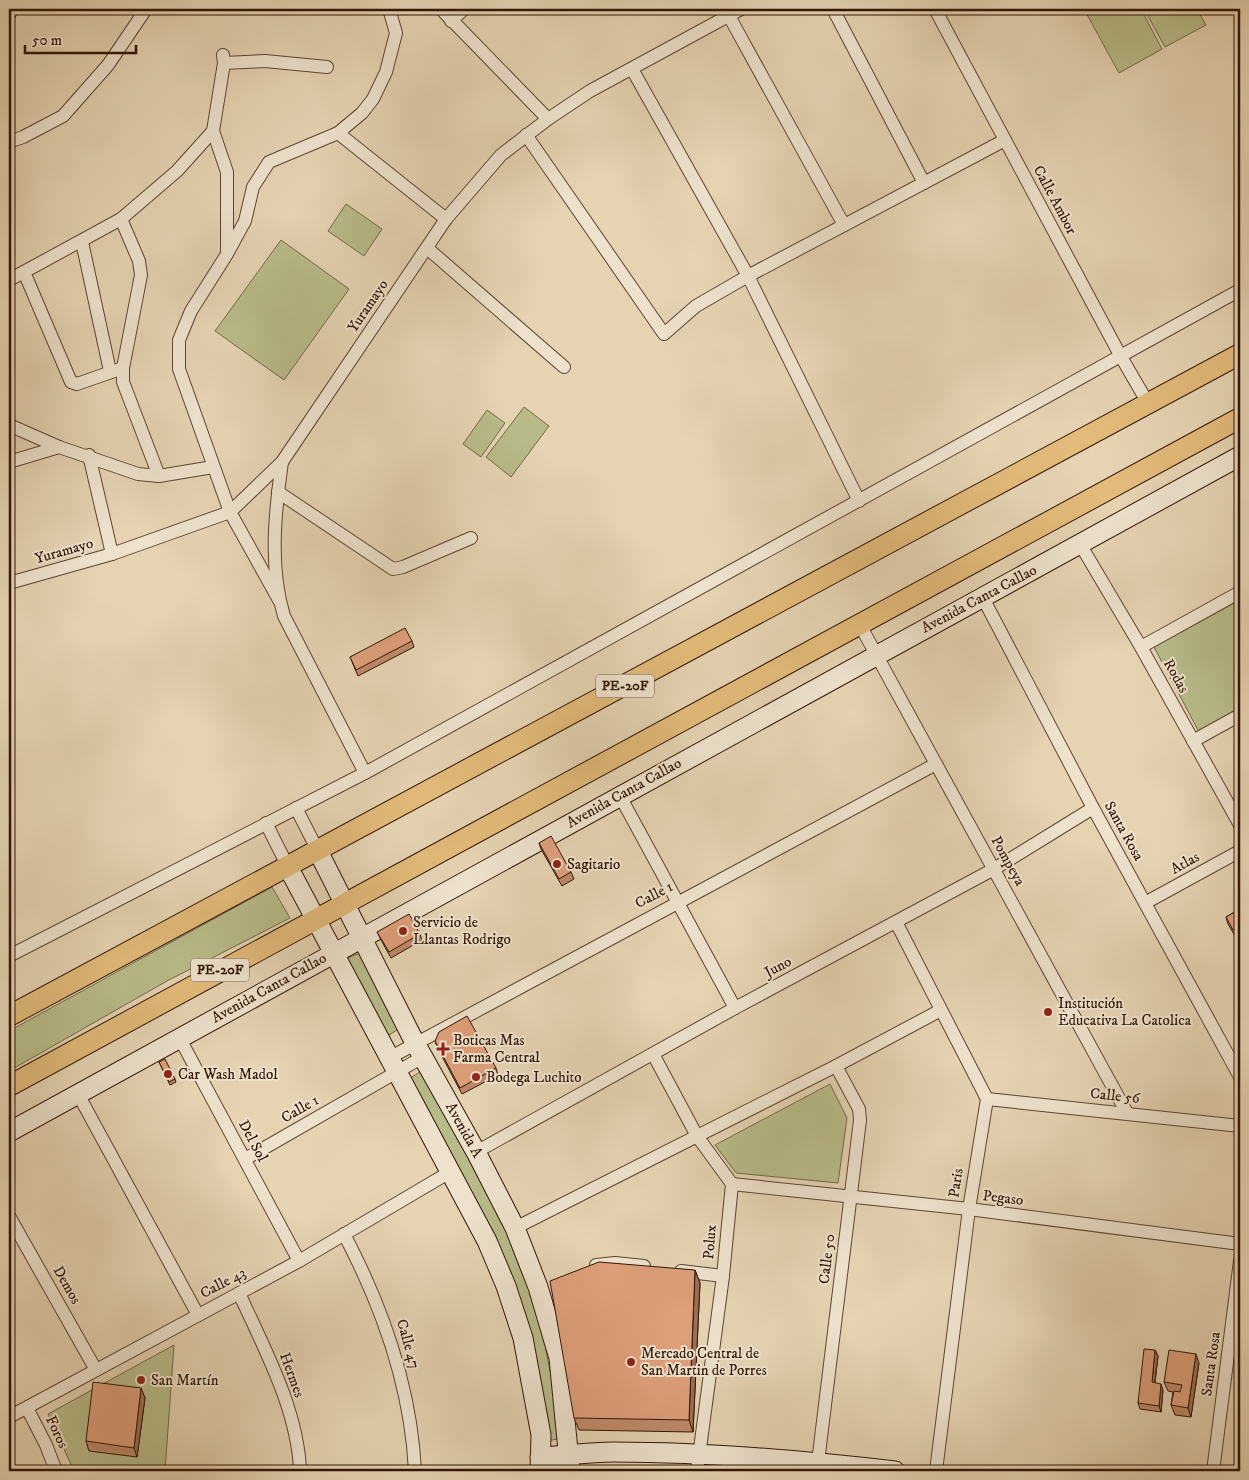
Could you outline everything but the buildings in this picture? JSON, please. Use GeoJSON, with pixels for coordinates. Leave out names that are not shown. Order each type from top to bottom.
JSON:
{"type":"FeatureCollection","features":[{"type":"Feature","properties":{"kind":"main road","name":"PE-20F"},"geometry":{"type":"LineString","coordinates":[[9,1016],[1240,354]]}},
{"type":"Feature","properties":{"kind":"main road","name":"PE-20F"},"geometry":{"type":"LineString","coordinates":[[9,1086],[1240,418]]}},
{"type":"Feature","properties":{"kind":"street"},"geometry":{"type":"LineString","coordinates":[[9,15],[12,9]]}},
{"type":"Feature","properties":{"kind":"street"},"geometry":{"type":"LineString","coordinates":[[9,142],[24,137],[63,116],[108,65],[146,9]]}},
{"type":"Feature","properties":{"kind":"street"},"geometry":{"type":"LineString","coordinates":[[279,600],[230,512],[178,370],[179,340],[191,311],[227,254],[245,221],[253,187],[269,162],[338,133],[362,113],[373,99],[386,72],[396,33],[389,9]]}},
{"type":"Feature","properties":{"kind":"street"},"geometry":{"type":"LineString","coordinates":[[441,9],[548,119]]}},
{"type":"Feature","properties":{"kind":"street"},"geometry":{"type":"LineString","coordinates":[[451,21],[464,9]]}},
{"type":"Feature","properties":{"kind":"street","name":"Yuramayo"},"geometry":{"type":"LineString","coordinates":[[9,583],[112,554],[230,512],[282,462],[446,219],[501,155],[548,119],[590,92],[741,9]]}},
{"type":"Feature","properties":{"kind":"street"},"geometry":{"type":"LineString","coordinates":[[834,9],[924,183]]}},
{"type":"Feature","properties":{"kind":"street","name":"Calle Ambor"},"geometry":{"type":"LineString","coordinates":[[935,9],[1148,405]]}},
{"type":"Feature","properties":{"kind":"street"},"geometry":{"type":"LineString","coordinates":[[729,16],[844,225]]}},
{"type":"Feature","properties":{"kind":"street"},"geometry":{"type":"LineString","coordinates":[[227,254],[227,172],[213,131],[224,59],[326,66]]}},
{"type":"Feature","properties":{"kind":"street"},"geometry":{"type":"LineString","coordinates":[[632,69],[748,276],[859,501]]}},
{"type":"Feature","properties":{"kind":"street"},"geometry":{"type":"LineString","coordinates":[[9,280],[82,242],[121,219],[177,171],[213,131]]}},
{"type":"Feature","properties":{"kind":"street"},"geometry":{"type":"LineString","coordinates":[[338,133],[446,219]]}},
{"type":"Feature","properties":{"kind":"street"},"geometry":{"type":"LineString","coordinates":[[526,135],[664,334],[696,306],[748,276],[1005,140]]}},
{"type":"Feature","properties":{"kind":"street"},"geometry":{"type":"LineString","coordinates":[[116,369],[141,274],[139,261],[121,219]]}},
{"type":"Feature","properties":{"kind":"street"},"geometry":{"type":"LineString","coordinates":[[82,242],[116,369],[123,382],[159,476]]}},
{"type":"Feature","properties":{"kind":"street"},"geometry":{"type":"LineString","coordinates":[[427,248],[564,366]]}},
{"type":"Feature","properties":{"kind":"street"},"geometry":{"type":"LineString","coordinates":[[24,272],[72,382],[77,384],[116,369]]}},
{"type":"Feature","properties":{"kind":"street"},"geometry":{"type":"LineString","coordinates":[[9,956],[365,773],[1240,290]]}},
{"type":"Feature","properties":{"kind":"street"},"geometry":{"type":"LineString","coordinates":[[9,425],[59,447],[89,455],[138,474],[159,476],[213,467]]}},
{"type":"Feature","properties":{"kind":"street"},"geometry":{"type":"LineString","coordinates":[[9,462],[59,447]]}},
{"type":"Feature","properties":{"kind":"street"},"geometry":{"type":"LineString","coordinates":[[89,455],[112,554]]}},
{"type":"Feature","properties":{"kind":"street","name":"Avenida Canta Callao"},"geometry":{"type":"LineString","coordinates":[[9,1132],[1240,456]]}},
{"type":"Feature","properties":{"kind":"street"},"geometry":{"type":"LineString","coordinates":[[282,462],[274,555],[279,600],[284,616],[365,773]]}},
{"type":"Feature","properties":{"kind":"street"},"geometry":{"type":"LineString","coordinates":[[278,492],[393,569],[403,567],[471,538]]}},
{"type":"Feature","properties":{"kind":"street","name":"Rodas"},"geometry":{"type":"LineString","coordinates":[[1080,544],[1141,647],[1240,825]]}},
{"type":"Feature","properties":{"kind":"street"},"geometry":{"type":"LineString","coordinates":[[1141,647],[1240,592]]}},
{"type":"Feature","properties":{"kind":"street","name":"Santa Rosa"},"geometry":{"type":"LineString","coordinates":[[983,598],[1240,1077]]}},
{"type":"Feature","properties":{"kind":"street","name":"Pompeya"},"geometry":{"type":"LineString","coordinates":[[860,625],[1127,1113]]}},
{"type":"Feature","properties":{"kind":"street"},"geometry":{"type":"LineString","coordinates":[[1194,741],[1240,715]]}},
{"type":"Feature","properties":{"kind":"street","name":"Calle 1"},"geometry":{"type":"LineString","coordinates":[[245,1159],[393,1065],[678,900],[936,764]]}},
{"type":"Feature","properties":{"kind":"street"},"geometry":{"type":"LineString","coordinates":[[620,796],[735,1008]]}},
{"type":"Feature","properties":{"kind":"street","name":"Avenida A"},"geometry":{"type":"LineString","coordinates":[[296,808],[419,1050],[476,1152],[545,1284],[559,1358],[570,1463]]}},
{"type":"Feature","properties":{"kind":"street","name":"Juno"},"geometry":{"type":"LineString","coordinates":[[476,1152],[735,1008],[994,869],[1094,808]]}},
{"type":"Feature","properties":{"kind":"street"},"geometry":{"type":"LineString","coordinates":[[266,824],[487,1241],[506,1286],[523,1338],[541,1435],[540,1464],[570,1463],[611,1452],[698,1462],[818,1462],[895,1471]]}},
{"type":"Feature","properties":{"kind":"street","name":"Atlas"},"geometry":{"type":"LineString","coordinates":[[1145,903],[1240,851]]}},
{"type":"Feature","properties":{"kind":"street"},"geometry":{"type":"LineString","coordinates":[[896,922],[987,1099]]}},
{"type":"Feature","properties":{"kind":"street"},"geometry":{"type":"LineString","coordinates":[[515,1228],[836,1066],[941,1010]]}},
{"type":"Feature","properties":{"kind":"street","name":"Del Sol"},"geometry":{"type":"LineString","coordinates":[[179,1037],[299,1261]]}},
{"type":"Feature","properties":{"kind":"street"},"geometry":{"type":"LineString","coordinates":[[653,1054],[697,1136],[732,1184]]}},
{"type":"Feature","properties":{"kind":"street","name":"Calle 50"},"geometry":{"type":"LineString","coordinates":[[818,1462],[860,1120],[859,1109],[836,1066]]}},
{"type":"Feature","properties":{"kind":"street"},"geometry":{"type":"LineString","coordinates":[[78,1094],[198,1315]]}},
{"type":"Feature","properties":{"kind":"street","name":"Calle 56"},"geometry":{"type":"LineString","coordinates":[[987,1099],[1240,1126]]}},
{"type":"Feature","properties":{"kind":"street","name":"Paris"},"geometry":{"type":"LineString","coordinates":[[936,1471],[969,1210],[987,1099]]}},
{"type":"Feature","properties":{"kind":"street","name":"Calle 43"},"geometry":{"type":"LineString","coordinates":[[9,1417],[299,1261],[450,1172]]}},
{"type":"Feature","properties":{"kind":"street","name":"Pegaso"},"geometry":{"type":"LineString","coordinates":[[732,1184],[969,1210],[1240,1244]]}},
{"type":"Feature","properties":{"kind":"street","name":"Polux"},"geometry":{"type":"LineString","coordinates":[[698,1462],[723,1276],[732,1184]]}},
{"type":"Feature","properties":{"kind":"street","name":"Demos"},"geometry":{"type":"LineString","coordinates":[[9,1216],[96,1370]]}},
{"type":"Feature","properties":{"kind":"street","name":"Calle 47"},"geometry":{"type":"LineString","coordinates":[[344,1234],[366,1276],[383,1317],[405,1391],[414,1446],[415,1471]]}},
{"type":"Feature","properties":{"kind":"street","name":"Santa Rosa"},"geometry":{"type":"LineString","coordinates":[[1213,1471],[1240,1261]]}},
{"type":"Feature","properties":{"kind":"street"},"geometry":{"type":"LineString","coordinates":[[582,1270],[597,1265],[615,1263],[723,1276]]}},
{"type":"Feature","properties":{"kind":"street","name":"Hermes"},"geometry":{"type":"LineString","coordinates":[[239,1293],[275,1370],[299,1448],[300,1471]]}},
{"type":"Feature","properties":{"kind":"street","name":"Foros"},"geometry":{"type":"LineString","coordinates":[[27,1408],[56,1471]]}},
{"type":"Feature","properties":{"kind":"green space"},"geometry":{"type":"Polygon","coordinates":[[[1084,9],[1141,9],[1162,49],[1119,73],[1084,9]]]}},
{"type":"Feature","properties":{"kind":"green space"},"geometry":{"type":"Polygon","coordinates":[[[1144,9],[1197,9],[1206,25],[1165,47],[1144,9]]]}},
{"type":"Feature","properties":{"kind":"green space"},"geometry":{"type":"Polygon","coordinates":[[[346,204],[382,229],[364,256],[328,231],[346,204]]]}},
{"type":"Feature","properties":{"kind":"green space"},"geometry":{"type":"Polygon","coordinates":[[[281,240],[349,289],[284,380],[215,331],[281,240]]]}},
{"type":"Feature","properties":{"kind":"green space"},"geometry":{"type":"Polygon","coordinates":[[[524,407],[549,426],[511,477],[486,457],[524,407]]]}},
{"type":"Feature","properties":{"kind":"green space"},"geometry":{"type":"Polygon","coordinates":[[[487,410],[505,423],[481,457],[463,444],[487,410]]]}},
{"type":"Feature","properties":{"kind":"green space"},"geometry":{"type":"Polygon","coordinates":[[[1240,600],[1240,712],[1200,734],[1154,647],[1240,600]]]}},
{"type":"Feature","properties":{"kind":"green space"},"geometry":{"type":"Polygon","coordinates":[[[272,887],[290,918],[167,981],[9,1071],[9,1031],[272,887]]]}},
{"type":"Feature","properties":{"kind":"green space"},"geometry":{"type":"Polygon","coordinates":[[[360,953],[400,1028],[386,1037],[345,959],[360,953]]]}},
{"type":"Feature","properties":{"kind":"green space"},"geometry":{"type":"Polygon","coordinates":[[[423,1070],[508,1226],[540,1319],[563,1438],[547,1441],[511,1274],[410,1078],[423,1070]]]}},
{"type":"Feature","properties":{"kind":"green space"},"geometry":{"type":"Polygon","coordinates":[[[830,1084],[847,1118],[838,1183],[736,1173],[715,1145],[830,1084]]]}},
{"type":"Feature","properties":{"kind":"green space","name":"San Martín"},"geometry":{"type":"Polygon","coordinates":[[[174,1345],[165,1471],[74,1471],[48,1414],[174,1345]]]}},
{"type":"Feature","properties":{"kind":"place","name":"Sagitario"},"geometry":{"type":"Point","coordinates":[557,864]}},
{"type":"Feature","properties":{"kind":"place","name":"Servicio de Llantas Rodrigo"},"geometry":{"type":"Point","coordinates":[403,931]}},
{"type":"Feature","properties":{"kind":"place","name":"Institución Educativa La Catolica"},"geometry":{"type":"Point","coordinates":[1048,1012]}},
{"type":"Feature","properties":{"kind":"place","name":"Boticas Mas Farma Central"},"geometry":{"type":"Point","coordinates":[443,1049]}},
{"type":"Feature","properties":{"kind":"place","name":"Car Wash Madol"},"geometry":{"type":"Point","coordinates":[168,1074]}},
{"type":"Feature","properties":{"kind":"place","name":"Bodega Luchito"},"geometry":{"type":"Point","coordinates":[476,1077]}},
{"type":"Feature","properties":{"kind":"place","name":"Mercado Central de San Martin de Porres"},"geometry":{"type":"Point","coordinates":[631,1362]}},
{"type":"Feature","properties":{"kind":"place","name":"San Martín"},"geometry":{"type":"Point","coordinates":[141,1380]}}]}
